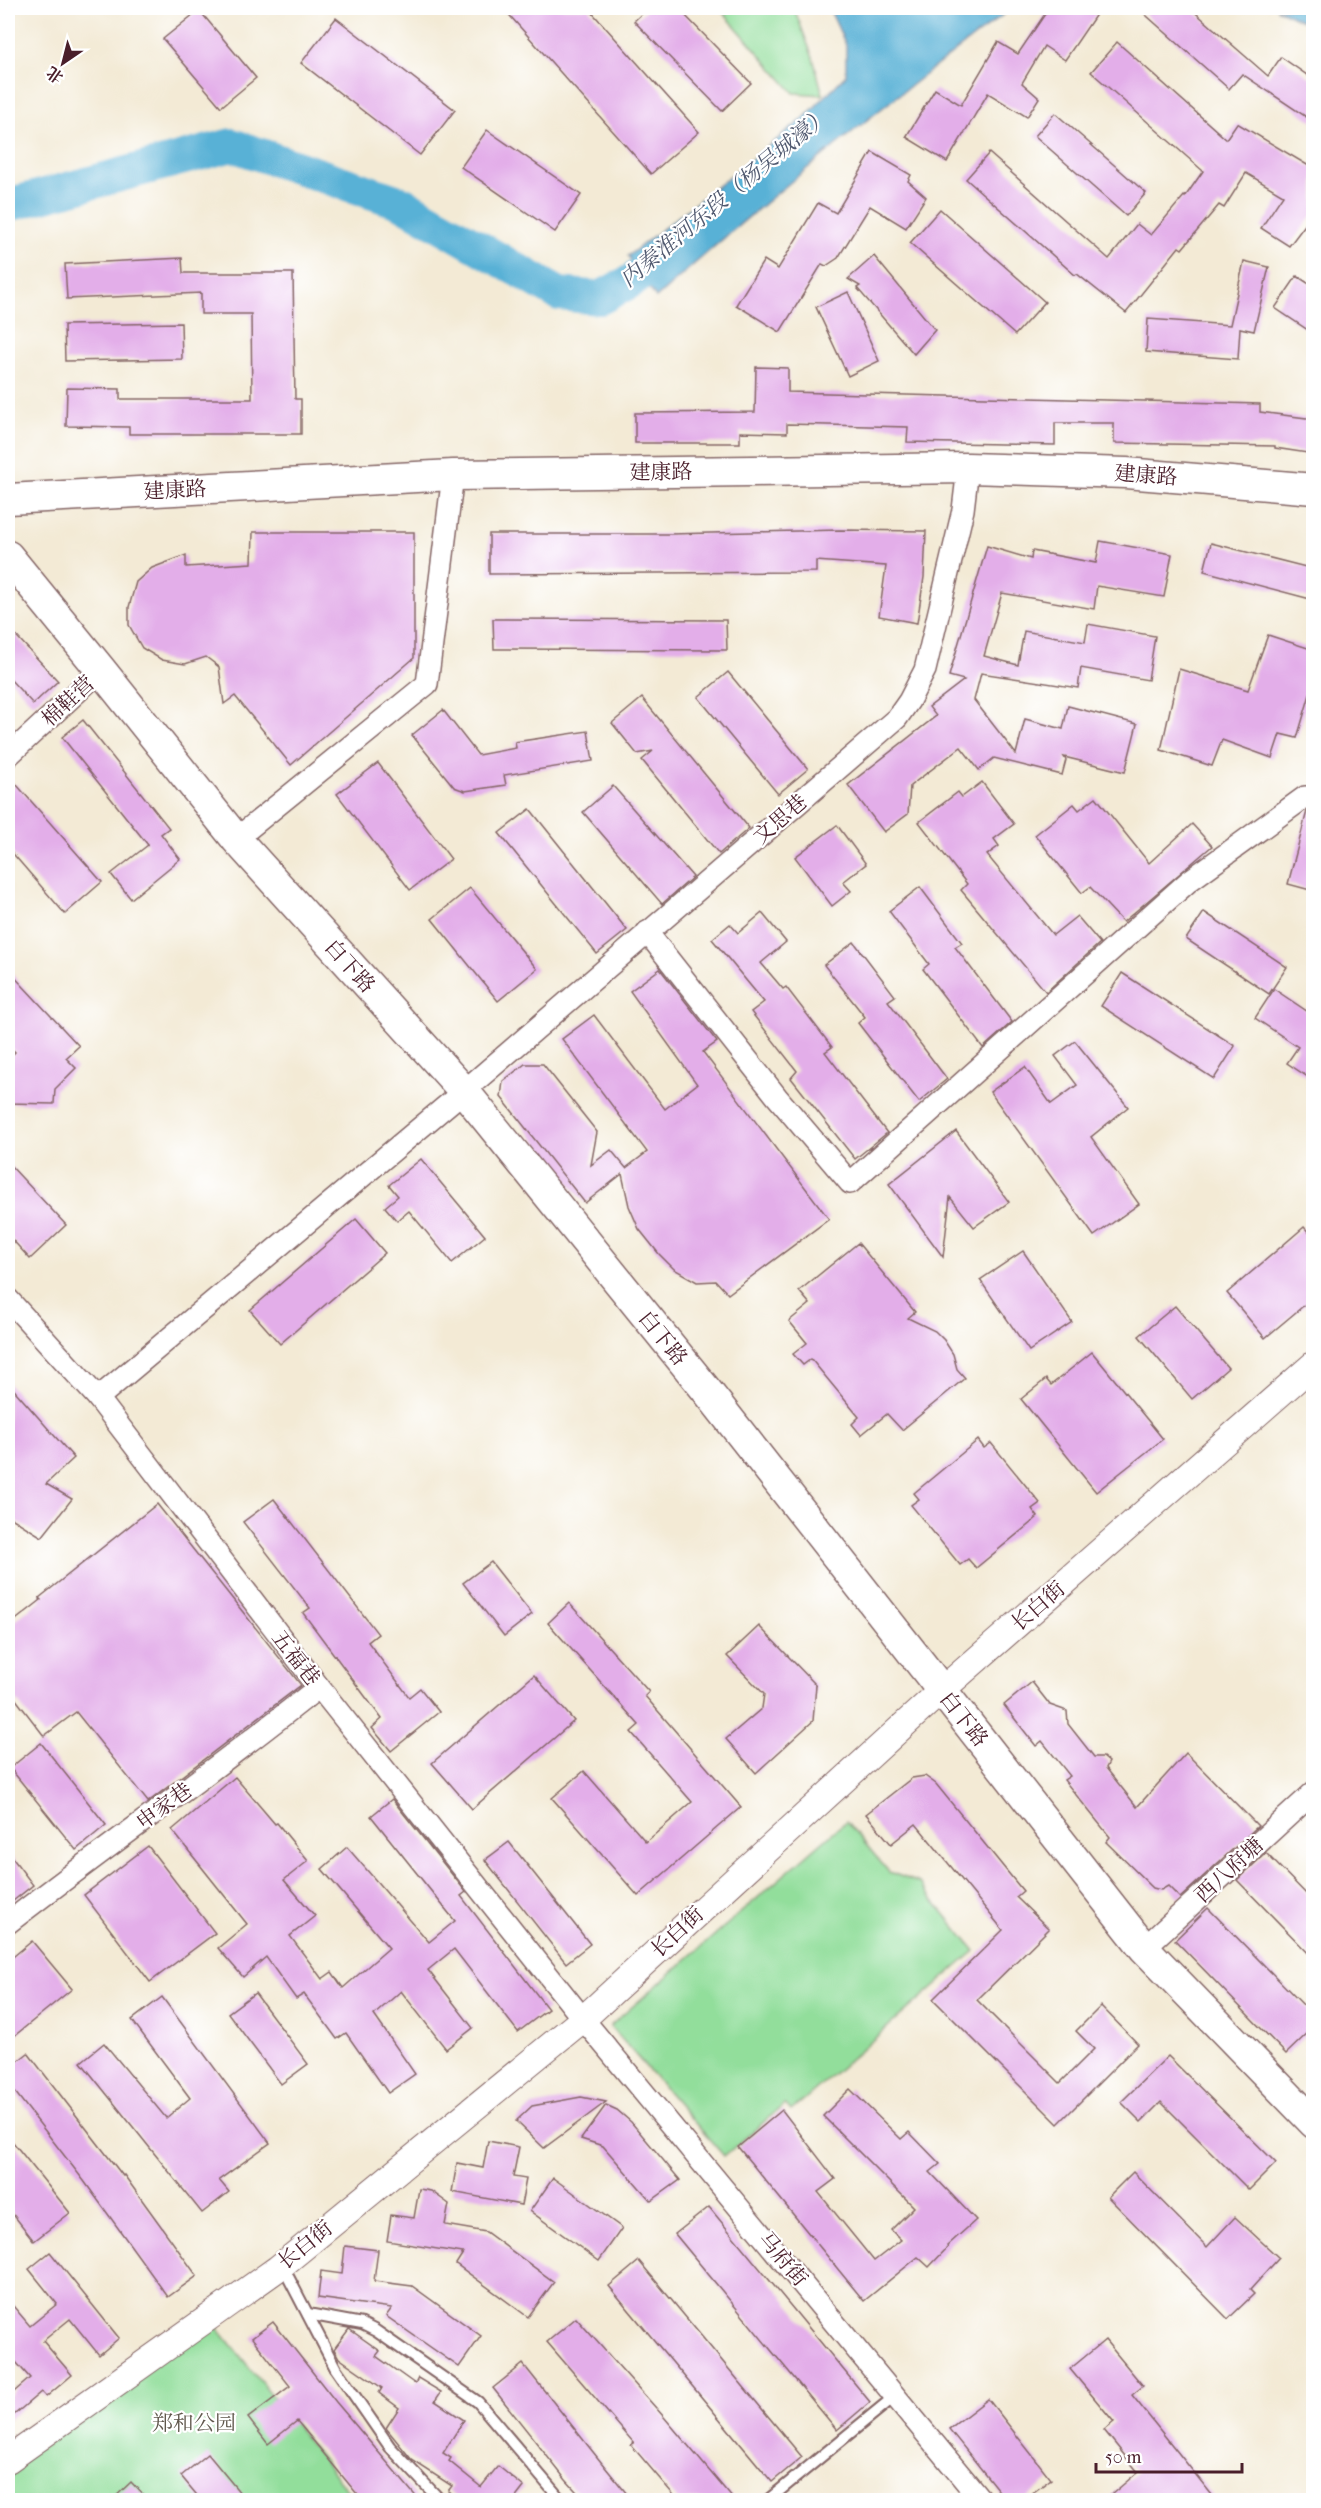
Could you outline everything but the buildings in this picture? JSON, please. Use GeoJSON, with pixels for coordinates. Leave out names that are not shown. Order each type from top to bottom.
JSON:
{"type":"FeatureCollection","features":[{"type":"Feature","properties":{"kind":"main road","name":"建康路"},"geometry":{"type":"LineString","coordinates":[[8,499],[453,475],[968,468],[1126,473],[1314,489]]}},
{"type":"Feature","properties":{"kind":"main road","name":"白下路"},"geometry":{"type":"LineString","coordinates":[[8,556],[236,839],[464,1091],[707,1391],[1144,1948],[1314,2123]]}},
{"type":"Feature","properties":{"kind":"street","name":"文思巷"},"geometry":{"type":"LineString","coordinates":[[98,1398],[464,1091],[897,718],[925,670],[963,510],[968,468]]}},
{"type":"Feature","properties":{"kind":"street"},"geometry":{"type":"LineString","coordinates":[[236,839],[427,684],[453,475]]}},
{"type":"Feature","properties":{"kind":"street","name":"棉鞋营"},"geometry":{"type":"LineString","coordinates":[[8,756],[101,670]]}},
{"type":"Feature","properties":{"kind":"street"},"geometry":{"type":"LineString","coordinates":[[647,932],[777,1097],[850,1183],[1189,881],[1305,797],[1314,798]]}},
{"type":"Feature","properties":{"kind":"street","name":"五福巷"},"geometry":{"type":"LineString","coordinates":[[8,1299],[98,1398],[319,1687],[583,2019]]}},
{"type":"Feature","properties":{"kind":"street","name":"长白街"},"geometry":{"type":"LineString","coordinates":[[8,2460],[282,2265],[583,2019],[942,1690],[1314,1364]]}},
{"type":"Feature","properties":{"kind":"street","name":"申家巷"},"geometry":{"type":"LineString","coordinates":[[8,1923],[96,1855],[235,1755],[319,1687]]}},
{"type":"Feature","properties":{"kind":"street","name":"西八府塘"},"geometry":{"type":"LineString","coordinates":[[1144,1948],[1314,1792]]}},
{"type":"Feature","properties":{"kind":"street","name":"马府街"},"geometry":{"type":"LineString","coordinates":[[583,2019],[981,2500]]}},
{"type":"Feature","properties":{"kind":"lane"},"geometry":{"type":"LineString","coordinates":[[282,2265],[336,2369],[390,2447],[440,2500]]}},
{"type":"Feature","properties":{"kind":"lane"},"geometry":{"type":"LineString","coordinates":[[308,2314],[362,2324],[376,2331],[471,2396],[561,2500]]}},
{"type":"Feature","properties":{"kind":"lane"},"geometry":{"type":"LineString","coordinates":[[768,2500],[894,2397]]}},
{"type":"Feature","properties":{"kind":"green space"},"geometry":{"type":"Polygon","coordinates":[[[719,8],[794,8],[813,58],[823,95],[794,93],[719,8]]]}},
{"type":"Feature","properties":{"kind":"green space"},"geometry":{"type":"Polygon","coordinates":[[[846,1821],[889,1872],[919,1883],[975,1951],[791,2111],[785,2104],[724,2156],[610,2026],[846,1821]]]}},
{"type":"Feature","properties":{"kind":"green space","name":"郑和公园"},"geometry":{"type":"Polygon","coordinates":[[[209,2317],[355,2500],[8,2500],[8,2460],[209,2317]]]}},
{"type":"Feature","properties":{"kind":"water"},"geometry":{"type":"Polygon","coordinates":[[[829,8],[1012,8],[831,149],[656,298],[628,256],[802,120],[846,75],[846,45],[829,8]]]}},
{"type":"Feature","properties":{"kind":"water"},"geometry":{"type":"Polygon","coordinates":[[[1276,8],[1313,8],[1313,26],[1276,8]]]}},
{"type":"Feature","properties":{"kind":"waterway","name":"内秦淮河东段（杨吴城濠）"},"geometry":{"type":"LineString","coordinates":[[8,205],[232,145],[402,203],[559,294],[600,298],[635,279],[676,242]]}}]}
